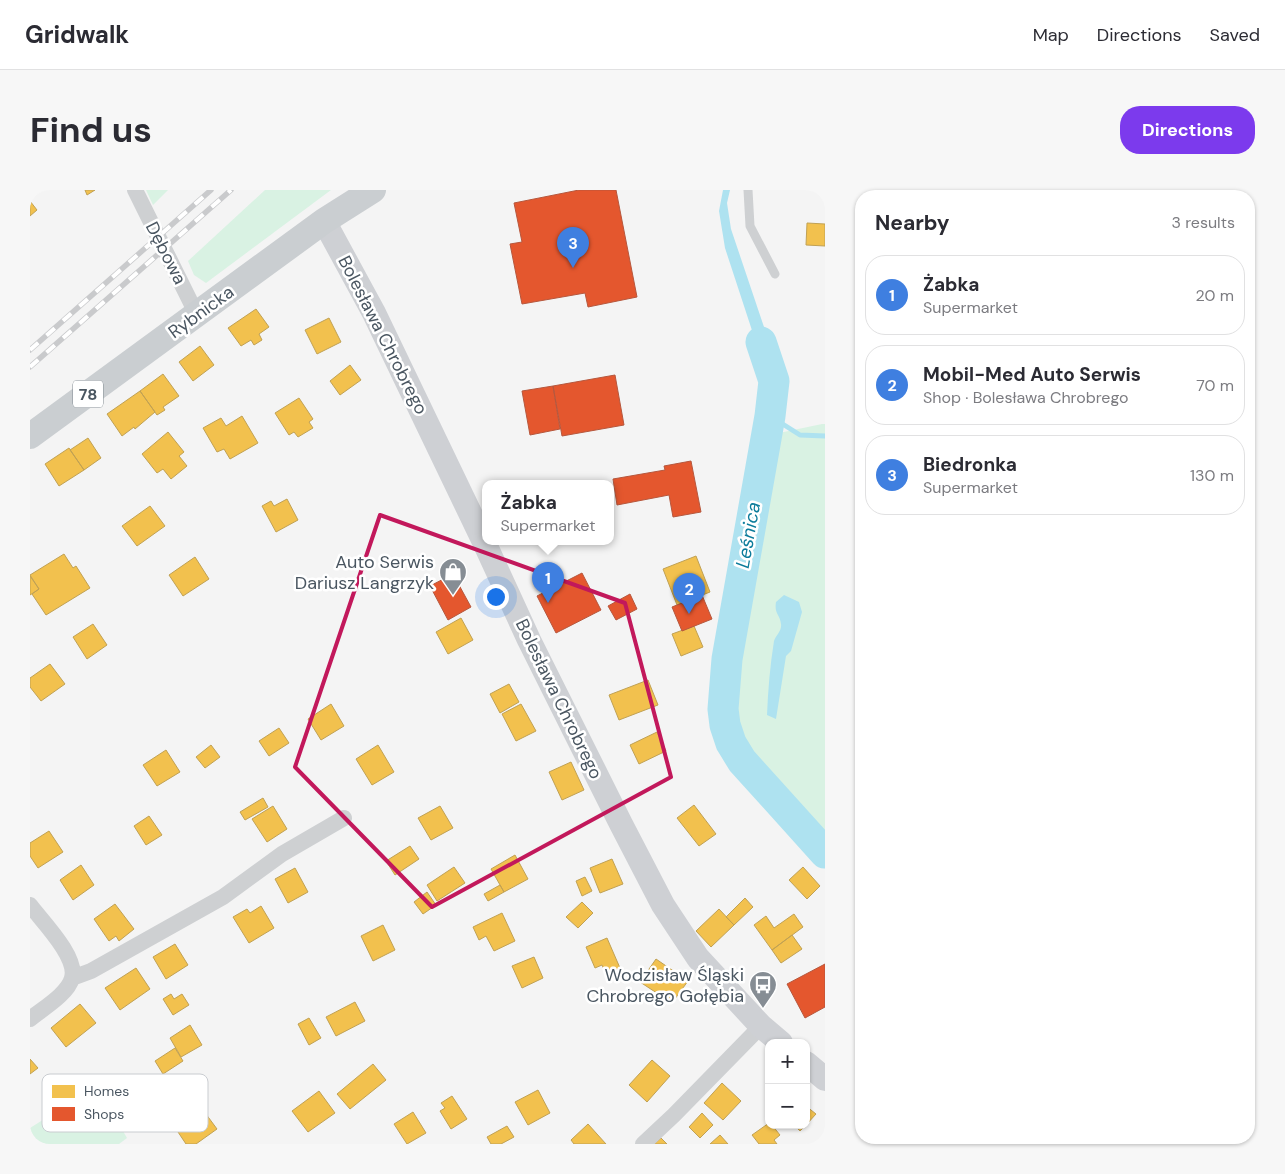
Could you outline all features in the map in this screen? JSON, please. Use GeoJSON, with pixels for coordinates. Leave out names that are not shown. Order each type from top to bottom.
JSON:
{"type":"FeatureCollection","features":[{"type":"Feature","properties":{"kind":"main road","name":"Rybnicka"},"geometry":{"type":"LineString","coordinates":[[30,436],[324,221],[373,190]]}},
{"type":"Feature","properties":{"kind":"street","name":"Dębowa"},"geometry":{"type":"LineString","coordinates":[[135,190],[197,315]]}},
{"type":"Feature","properties":{"kind":"street","name":"Bolesława Chrobrego"},"geometry":{"type":"LineString","coordinates":[[324,221],[374,313],[482,538]]}},
{"type":"Feature","properties":{"kind":"street","name":"Bolesława Chrobrego"},"geometry":{"type":"LineString","coordinates":[[485,545],[534,649],[663,905],[698,958],[761,1026],[776,1039]]}},
{"type":"Feature","properties":{"kind":"street"},"geometry":{"type":"LineString","coordinates":[[72,978],[91,971],[223,897],[282,854],[344,818]]}},
{"type":"Feature","properties":{"kind":"street"},"geometry":{"type":"LineString","coordinates":[[30,905],[62,946],[72,967],[72,978],[62,994],[30,1019]]}},
{"type":"Feature","properties":{"kind":"street"},"geometry":{"type":"LineString","coordinates":[[643,1144],[674,1116],[761,1026]]}},
{"type":"Feature","properties":{"kind":"street"},"geometry":{"type":"LineString","coordinates":[[810,1067],[825,1079]]}},
{"type":"Feature","properties":{"kind":"lane"},"geometry":{"type":"LineString","coordinates":[[748,190],[750,226],[775,274]]}},
{"type":"Feature","properties":{"kind":"highlighted area"},"geometry":{"type":"Polygon","coordinates":[[[380,515],[625,603],[671,777],[432,907],[295,767],[380,515]]]}},
{"type":"Feature","properties":{"kind":"green space"},"geometry":{"type":"Polygon","coordinates":[[[146,190],[168,190],[153,205],[146,190]]]}},
{"type":"Feature","properties":{"kind":"green space"},"geometry":{"type":"Polygon","coordinates":[[[265,190],[331,190],[206,283],[194,275],[188,261],[265,190]]]}},
{"type":"Feature","properties":{"kind":"green space"},"geometry":{"type":"Polygon","coordinates":[[[825,424],[825,839],[745,749],[736,729],[732,703],[779,433],[825,424]]]}},
{"type":"Feature","properties":{"kind":"green space"},"geometry":{"type":"Polygon","coordinates":[[[42,1120],[42,1132],[124,1132],[127,1138],[119,1144],[30,1144],[30,1128],[42,1120]]]}},
{"type":"Feature","properties":{"kind":"water"},"geometry":{"type":"Polygon","coordinates":[[[723,190],[730,190],[727,203],[731,229],[765,330],[778,375],[778,384],[769,383],[767,385],[766,383],[765,370],[725,248],[719,211],[723,190]]]}},
{"type":"Feature","properties":{"kind":"water"},"geometry":{"type":"Polygon","coordinates":[[[784,595],[799,602],[802,612],[791,651],[786,656],[776,719],[767,715],[768,696],[774,641],[781,626],[776,602],[784,595]]]}},
{"type":"Feature","properties":{"kind":"building: Homes"},"geometry":{"type":"Polygon","coordinates":[[[85,190],[95,190],[87,195],[85,190]]]}},
{"type":"Feature","properties":{"kind":"building: Homes"},"geometry":{"type":"Polygon","coordinates":[[[30,201],[37,210],[30,216],[30,201]]]}},
{"type":"Feature","properties":{"kind":"building: Homes"},"geometry":{"type":"Polygon","coordinates":[[[807,223],[825,224],[825,246],[806,245],[807,223]]]}},
{"type":"Feature","properties":{"kind":"building: Homes"},"geometry":{"type":"Polygon","coordinates":[[[256,309],[269,327],[259,334],[262,340],[254,345],[251,340],[241,346],[228,328],[256,309]]]}},
{"type":"Feature","properties":{"kind":"building: Homes"},"geometry":{"type":"Polygon","coordinates":[[[329,318],[341,342],[317,354],[305,330],[329,318]]]}},
{"type":"Feature","properties":{"kind":"building: Homes"},"geometry":{"type":"Polygon","coordinates":[[[200,346],[214,365],[193,381],[179,362],[200,346]]]}},
{"type":"Feature","properties":{"kind":"building: Homes"},"geometry":{"type":"Polygon","coordinates":[[[350,365],[361,380],[340,395],[330,381],[350,365]]]}},
{"type":"Feature","properties":{"kind":"building: Homes"},"geometry":{"type":"Polygon","coordinates":[[[163,374],[179,396],[163,407],[165,410],[157,415],[140,391],[163,374]]]}},
{"type":"Feature","properties":{"kind":"building: Homes"},"geometry":{"type":"Polygon","coordinates":[[[140,391],[155,412],[135,429],[134,427],[122,436],[107,414],[140,391]]]}},
{"type":"Feature","properties":{"kind":"building: Homes"},"geometry":{"type":"Polygon","coordinates":[[[299,398],[313,419],[309,422],[313,428],[298,437],[294,432],[289,435],[275,413],[299,398]]]}},
{"type":"Feature","properties":{"kind":"building: Homes"},"geometry":{"type":"Polygon","coordinates":[[[242,416],[258,443],[230,459],[224,449],[217,452],[203,428],[221,418],[226,426],[242,416]]]}},
{"type":"Feature","properties":{"kind":"building: Homes"},"geometry":{"type":"Polygon","coordinates":[[[168,432],[184,452],[179,456],[187,466],[171,479],[163,469],[157,473],[142,454],[168,432]]]}},
{"type":"Feature","properties":{"kind":"building: Homes"},"geometry":{"type":"Polygon","coordinates":[[[88,438],[101,458],[84,470],[70,450],[88,438]]]}},
{"type":"Feature","properties":{"kind":"building: Homes"},"geometry":{"type":"Polygon","coordinates":[[[69,448],[84,470],[59,486],[45,464],[69,448]]]}},
{"type":"Feature","properties":{"kind":"building: Homes"},"geometry":{"type":"Polygon","coordinates":[[[287,499],[298,520],[276,532],[262,506],[271,501],[274,506],[287,499]]]}},
{"type":"Feature","properties":{"kind":"building: Homes"},"geometry":{"type":"Polygon","coordinates":[[[150,506],[165,526],[137,546],[122,526],[150,506]]]}},
{"type":"Feature","properties":{"kind":"building: Homes"},"geometry":{"type":"Polygon","coordinates":[[[64,554],[73,568],[76,566],[90,588],[46,615],[32,594],[39,589],[30,575],[64,554]]]}},
{"type":"Feature","properties":{"kind":"building: Homes"},"geometry":{"type":"Polygon","coordinates":[[[696,556],[710,592],[677,605],[663,569],[696,556]]]}},
{"type":"Feature","properties":{"kind":"building: Homes"},"geometry":{"type":"Polygon","coordinates":[[[195,557],[209,579],[183,596],[169,575],[195,557]]]}},
{"type":"Feature","properties":{"kind":"building: Homes"},"geometry":{"type":"Polygon","coordinates":[[[30,576],[39,589],[30,595],[30,576]]]}},
{"type":"Feature","properties":{"kind":"building: Homes"},"geometry":{"type":"Polygon","coordinates":[[[461,618],[473,640],[448,654],[436,632],[461,618]]]}},
{"type":"Feature","properties":{"kind":"building: Homes"},"geometry":{"type":"Polygon","coordinates":[[[93,624],[107,645],[87,659],[73,637],[93,624]]]}},
{"type":"Feature","properties":{"kind":"building: Homes"},"geometry":{"type":"Polygon","coordinates":[[[694,626],[703,647],[681,656],[672,634],[694,626]]]}},
{"type":"Feature","properties":{"kind":"building: Homes"},"geometry":{"type":"Polygon","coordinates":[[[50,664],[65,684],[41,701],[30,687],[30,678],[50,664]]]}},
{"type":"Feature","properties":{"kind":"building: Homes"},"geometry":{"type":"Polygon","coordinates":[[[648,680],[658,705],[619,720],[609,695],[648,680]]]}},
{"type":"Feature","properties":{"kind":"building: Homes"},"geometry":{"type":"Polygon","coordinates":[[[509,684],[519,702],[500,713],[490,694],[509,684]]]}},
{"type":"Feature","properties":{"kind":"building: Homes"},"geometry":{"type":"Polygon","coordinates":[[[331,704],[344,726],[321,740],[308,719],[331,704]]]}},
{"type":"Feature","properties":{"kind":"building: Homes"},"geometry":{"type":"Polygon","coordinates":[[[521,704],[536,731],[516,741],[502,714],[521,704]]]}},
{"type":"Feature","properties":{"kind":"building: Homes"},"geometry":{"type":"Polygon","coordinates":[[[279,728],[289,743],[269,756],[259,741],[279,728]]]}},
{"type":"Feature","properties":{"kind":"building: Homes"},"geometry":{"type":"Polygon","coordinates":[[[657,732],[666,751],[639,764],[630,745],[657,732]]]}},
{"type":"Feature","properties":{"kind":"building: Homes"},"geometry":{"type":"Polygon","coordinates":[[[211,745],[220,757],[205,768],[196,757],[211,745]]]}},
{"type":"Feature","properties":{"kind":"building: Homes"},"geometry":{"type":"Polygon","coordinates":[[[378,745],[394,772],[372,785],[356,759],[378,745]]]}},
{"type":"Feature","properties":{"kind":"building: Homes"},"geometry":{"type":"Polygon","coordinates":[[[166,750],[180,772],[157,786],[143,765],[166,750]]]}},
{"type":"Feature","properties":{"kind":"building: Homes"},"geometry":{"type":"Polygon","coordinates":[[[571,762],[584,790],[562,800],[549,772],[571,762]]]}},
{"type":"Feature","properties":{"kind":"building: Homes"},"geometry":{"type":"Polygon","coordinates":[[[263,798],[268,807],[245,820],[240,812],[263,798]]]}},
{"type":"Feature","properties":{"kind":"building: Homes"},"geometry":{"type":"Polygon","coordinates":[[[694,805],[716,834],[699,846],[677,818],[694,805]]]}},
{"type":"Feature","properties":{"kind":"building: Homes"},"geometry":{"type":"Polygon","coordinates":[[[273,806],[287,829],[267,842],[252,819],[273,806]]]}},
{"type":"Feature","properties":{"kind":"building: Homes"},"geometry":{"type":"Polygon","coordinates":[[[440,806],[453,828],[431,840],[418,818],[440,806]]]}},
{"type":"Feature","properties":{"kind":"building: Homes"},"geometry":{"type":"Polygon","coordinates":[[[149,816],[162,835],[146,845],[134,826],[149,816]]]}},
{"type":"Feature","properties":{"kind":"building: Homes"},"geometry":{"type":"Polygon","coordinates":[[[49,831],[63,852],[38,868],[30,856],[30,843],[49,831]]]}},
{"type":"Feature","properties":{"kind":"building: Homes"},"geometry":{"type":"Polygon","coordinates":[[[410,846],[419,859],[395,875],[386,861],[410,846]]]}},
{"type":"Feature","properties":{"kind":"building: Homes"},"geometry":{"type":"Polygon","coordinates":[[[515,855],[528,879],[504,892],[491,869],[515,855]]]}},
{"type":"Feature","properties":{"kind":"building: Homes"},"geometry":{"type":"Polygon","coordinates":[[[612,859],[623,884],[600,893],[590,868],[612,859]]]}},
{"type":"Feature","properties":{"kind":"building: Homes"},"geometry":{"type":"Polygon","coordinates":[[[81,865],[94,885],[73,900],[60,880],[81,865]]]}},
{"type":"Feature","properties":{"kind":"building: Homes"},"geometry":{"type":"Polygon","coordinates":[[[454,867],[465,883],[437,901],[427,885],[454,867]]]}},
{"type":"Feature","properties":{"kind":"building: Homes"},"geometry":{"type":"Polygon","coordinates":[[[803,867],[820,886],[807,899],[789,880],[803,867]]]}},
{"type":"Feature","properties":{"kind":"building: Homes"},"geometry":{"type":"Polygon","coordinates":[[[295,868],[308,892],[288,903],[275,879],[295,868]]]}},
{"type":"Feature","properties":{"kind":"building: Homes"},"geometry":{"type":"Polygon","coordinates":[[[585,877],[592,891],[582,896],[576,881],[585,877]]]}},
{"type":"Feature","properties":{"kind":"building: Homes"},"geometry":{"type":"Polygon","coordinates":[[[500,885],[504,892],[488,901],[484,894],[500,885]]]}},
{"type":"Feature","properties":{"kind":"building: Homes"},"geometry":{"type":"Polygon","coordinates":[[[427,892],[436,905],[423,914],[414,902],[427,892]]]}},
{"type":"Feature","properties":{"kind":"building: Homes"},"geometry":{"type":"Polygon","coordinates":[[[745,898],[753,907],[734,925],[726,917],[745,898]]]}},
{"type":"Feature","properties":{"kind":"building: Homes"},"geometry":{"type":"Polygon","coordinates":[[[582,902],[593,913],[578,928],[566,917],[582,902]]]}},
{"type":"Feature","properties":{"kind":"building: Homes"},"geometry":{"type":"Polygon","coordinates":[[[115,904],[134,929],[119,941],[116,936],[109,941],[94,919],[115,904]]]}},
{"type":"Feature","properties":{"kind":"building: Homes"},"geometry":{"type":"Polygon","coordinates":[[[261,906],[274,928],[249,943],[233,917],[247,909],[250,913],[261,906]]]}},
{"type":"Feature","properties":{"kind":"building: Homes"},"geometry":{"type":"Polygon","coordinates":[[[719,909],[734,925],[711,947],[696,931],[719,909]]]}},
{"type":"Feature","properties":{"kind":"building: Homes"},"geometry":{"type":"Polygon","coordinates":[[[502,913],[515,941],[494,951],[486,936],[479,940],[473,927],[502,913]]]}},
{"type":"Feature","properties":{"kind":"building: Homes"},"geometry":{"type":"Polygon","coordinates":[[[794,914],[803,927],[772,950],[754,925],[766,916],[774,928],[794,914]]]}},
{"type":"Feature","properties":{"kind":"building: Homes"},"geometry":{"type":"Polygon","coordinates":[[[383,925],[395,950],[373,961],[361,936],[383,925]]]}},
{"type":"Feature","properties":{"kind":"building: Homes"},"geometry":{"type":"Polygon","coordinates":[[[792,935],[802,949],[781,963],[772,950],[792,935]]]}},
{"type":"Feature","properties":{"kind":"building: Homes"},"geometry":{"type":"Polygon","coordinates":[[[607,938],[620,968],[606,974],[602,965],[595,968],[586,947],[607,938]]]}},
{"type":"Feature","properties":{"kind":"building: Homes"},"geometry":{"type":"Polygon","coordinates":[[[175,944],[188,965],[166,979],[153,957],[175,944]]]}},
{"type":"Feature","properties":{"kind":"building: Homes"},"geometry":{"type":"Polygon","coordinates":[[[534,957],[543,978],[522,988],[512,966],[534,957]]]}},
{"type":"Feature","properties":{"kind":"building: Homes"},"geometry":{"type":"Polygon","coordinates":[[[656,959],[688,981],[672,1003],[640,982],[656,959]]]}},
{"type":"Feature","properties":{"kind":"building: Homes"},"geometry":{"type":"Polygon","coordinates":[[[136,968],[150,989],[120,1010],[105,988],[136,968]]]}},
{"type":"Feature","properties":{"kind":"building: Homes"},"geometry":{"type":"Polygon","coordinates":[[[171,994],[174,999],[182,994],[189,1005],[173,1015],[163,999],[171,994]]]}},
{"type":"Feature","properties":{"kind":"building: Homes"},"geometry":{"type":"Polygon","coordinates":[[[355,1002],[365,1021],[336,1036],[326,1017],[355,1002]]]}},
{"type":"Feature","properties":{"kind":"building: Homes"},"geometry":{"type":"Polygon","coordinates":[[[80,1004],[96,1023],[66,1047],[51,1028],[80,1004]]]}},
{"type":"Feature","properties":{"kind":"building: Homes"},"geometry":{"type":"Polygon","coordinates":[[[309,1018],[321,1038],[309,1045],[298,1024],[309,1018]]]}},
{"type":"Feature","properties":{"kind":"building: Homes"},"geometry":{"type":"Polygon","coordinates":[[[190,1025],[202,1045],[181,1057],[170,1038],[190,1025]]]}},
{"type":"Feature","properties":{"kind":"building: Homes"},"geometry":{"type":"Polygon","coordinates":[[[175,1048],[183,1061],[163,1074],[155,1061],[175,1048]]]}},
{"type":"Feature","properties":{"kind":"building: Homes"},"geometry":{"type":"Polygon","coordinates":[[[30,1059],[38,1068],[30,1074],[30,1059]]]}},
{"type":"Feature","properties":{"kind":"building: Homes"},"geometry":{"type":"Polygon","coordinates":[[[652,1060],[670,1076],[647,1102],[629,1085],[652,1060]]]}},
{"type":"Feature","properties":{"kind":"building: Homes"},"geometry":{"type":"Polygon","coordinates":[[[373,1064],[386,1080],[350,1109],[337,1094],[373,1064]]]}},
{"type":"Feature","properties":{"kind":"building: Homes"},"geometry":{"type":"Polygon","coordinates":[[[722,1083],[741,1101],[723,1120],[704,1103],[722,1083]]]}},
{"type":"Feature","properties":{"kind":"building: Homes"},"geometry":{"type":"Polygon","coordinates":[[[538,1090],[550,1113],[528,1125],[515,1102],[538,1090]]]}},
{"type":"Feature","properties":{"kind":"building: Homes"},"geometry":{"type":"Polygon","coordinates":[[[319,1091],[335,1113],[308,1132],[292,1111],[319,1091]]]}},
{"type":"Feature","properties":{"kind":"building: Homes"},"geometry":{"type":"Polygon","coordinates":[[[452,1096],[467,1119],[451,1129],[440,1111],[445,1108],[441,1103],[452,1096]]]}},
{"type":"Feature","properties":{"kind":"building: Homes"},"geometry":{"type":"Polygon","coordinates":[[[810,1109],[816,1114],[810,1121],[810,1109]]]}},
{"type":"Feature","properties":{"kind":"building: Homes"},"geometry":{"type":"Polygon","coordinates":[[[413,1112],[426,1133],[407,1144],[394,1124],[413,1112]]]}},
{"type":"Feature","properties":{"kind":"building: Homes"},"geometry":{"type":"Polygon","coordinates":[[[702,1113],[713,1125],[700,1138],[689,1127],[702,1113]]]}},
{"type":"Feature","properties":{"kind":"building: Homes"},"geometry":{"type":"Polygon","coordinates":[[[208,1117],[217,1129],[196,1144],[186,1144],[178,1132],[208,1132],[208,1117]]]}},
{"type":"Feature","properties":{"kind":"building: Homes"},"geometry":{"type":"Polygon","coordinates":[[[588,1124],[606,1144],[574,1144],[571,1140],[588,1124]]]}},
{"type":"Feature","properties":{"kind":"building: Homes"},"geometry":{"type":"Polygon","coordinates":[[[507,1126],[514,1137],[501,1144],[491,1144],[487,1137],[507,1126]]]}},
{"type":"Feature","properties":{"kind":"building: Homes"},"geometry":{"type":"Polygon","coordinates":[[[765,1126],[765,1129],[775,1129],[780,1135],[774,1140],[777,1144],[759,1144],[752,1135],[765,1126]]]}},
{"type":"Feature","properties":{"kind":"building: Homes"},"geometry":{"type":"Polygon","coordinates":[[[720,1135],[728,1144],[710,1144],[720,1135]]]}},
{"type":"Feature","properties":{"kind":"building: Homes"},"geometry":{"type":"Polygon","coordinates":[[[661,1138],[667,1144],[654,1144],[661,1138]]]}},
{"type":"Feature","properties":{"kind":"building: Shops"},"geometry":{"type":"Polygon","coordinates":[[[579,190],[616,190],[637,297],[588,307],[585,293],[522,304],[510,244],[522,242],[514,203],[579,190]]]}},
{"type":"Feature","properties":{"kind":"building: Shops"},"geometry":{"type":"Polygon","coordinates":[[[615,375],[624,425],[562,436],[553,386],[615,375]]]}},
{"type":"Feature","properties":{"kind":"building: Shops"},"geometry":{"type":"Polygon","coordinates":[[[553,386],[560,429],[530,435],[522,391],[553,386]]]}},
{"type":"Feature","properties":{"kind":"building: Shops"},"geometry":{"type":"Polygon","coordinates":[[[691,461],[701,512],[673,517],[669,495],[617,505],[613,479],[665,470],[664,466],[691,461]]]}},
{"type":"Feature","properties":{"kind":"building: Shops"},"geometry":{"type":"Polygon","coordinates":[[[582,573],[601,610],[556,633],[537,596],[582,573]]]}},
{"type":"Feature","properties":{"kind":"building: Shops"},"geometry":{"type":"Polygon","coordinates":[[[453,574],[471,607],[448,620],[430,586],[453,574]]]}},
{"type":"Feature","properties":{"kind":"building: Shops"},"geometry":{"type":"Polygon","coordinates":[[[630,594],[637,609],[616,620],[608,606],[630,594]]]}},
{"type":"Feature","properties":{"kind":"building: Shops"},"geometry":{"type":"Polygon","coordinates":[[[702,595],[712,619],[682,631],[672,607],[702,595]]]}},
{"type":"Feature","properties":{"kind":"building: Shops"},"geometry":{"type":"Polygon","coordinates":[[[825,964],[825,1007],[805,1018],[787,984],[825,964]]]}},
{"type":"Feature","properties":{"kind":"waterway","name":"Leśnica"},"geometry":{"type":"LineString","coordinates":[[761,342],[774,381],[770,416],[727,659],[723,709],[725,725],[731,743],[742,761],[825,853]]}},
{"type":"Feature","properties":{"kind":"waterway"},"geometry":{"type":"LineString","coordinates":[[770,416],[800,435],[825,436]]}},
{"type":"Feature","properties":{"kind":"railway"},"geometry":{"type":"LineString","coordinates":[[30,350],[211,190]]}},
{"type":"Feature","properties":{"kind":"railway"},"geometry":{"type":"LineString","coordinates":[[30,367],[231,190]]}},
{"type":"Feature","properties":{"kind":"place","name":"Biedronka"},"geometry":{"type":"Point","coordinates":[573,268]}},
{"type":"Feature","properties":{"kind":"place","name":"Auto Serwis Dariusz Langrzyk"},"geometry":{"type":"Point","coordinates":[453,596]}},
{"type":"Feature","properties":{"kind":"place","name":"Żabka"},"geometry":{"type":"Point","coordinates":[548,603]}},
{"type":"Feature","properties":{"kind":"place","name":"Mobil-Med Auto Serwis"},"geometry":{"type":"Point","coordinates":[689,614]}},
{"type":"Feature","properties":{"kind":"place","name":"Wodzisław Śląski Chrobrego Gołębia"},"geometry":{"type":"Point","coordinates":[763,1009]}}]}
